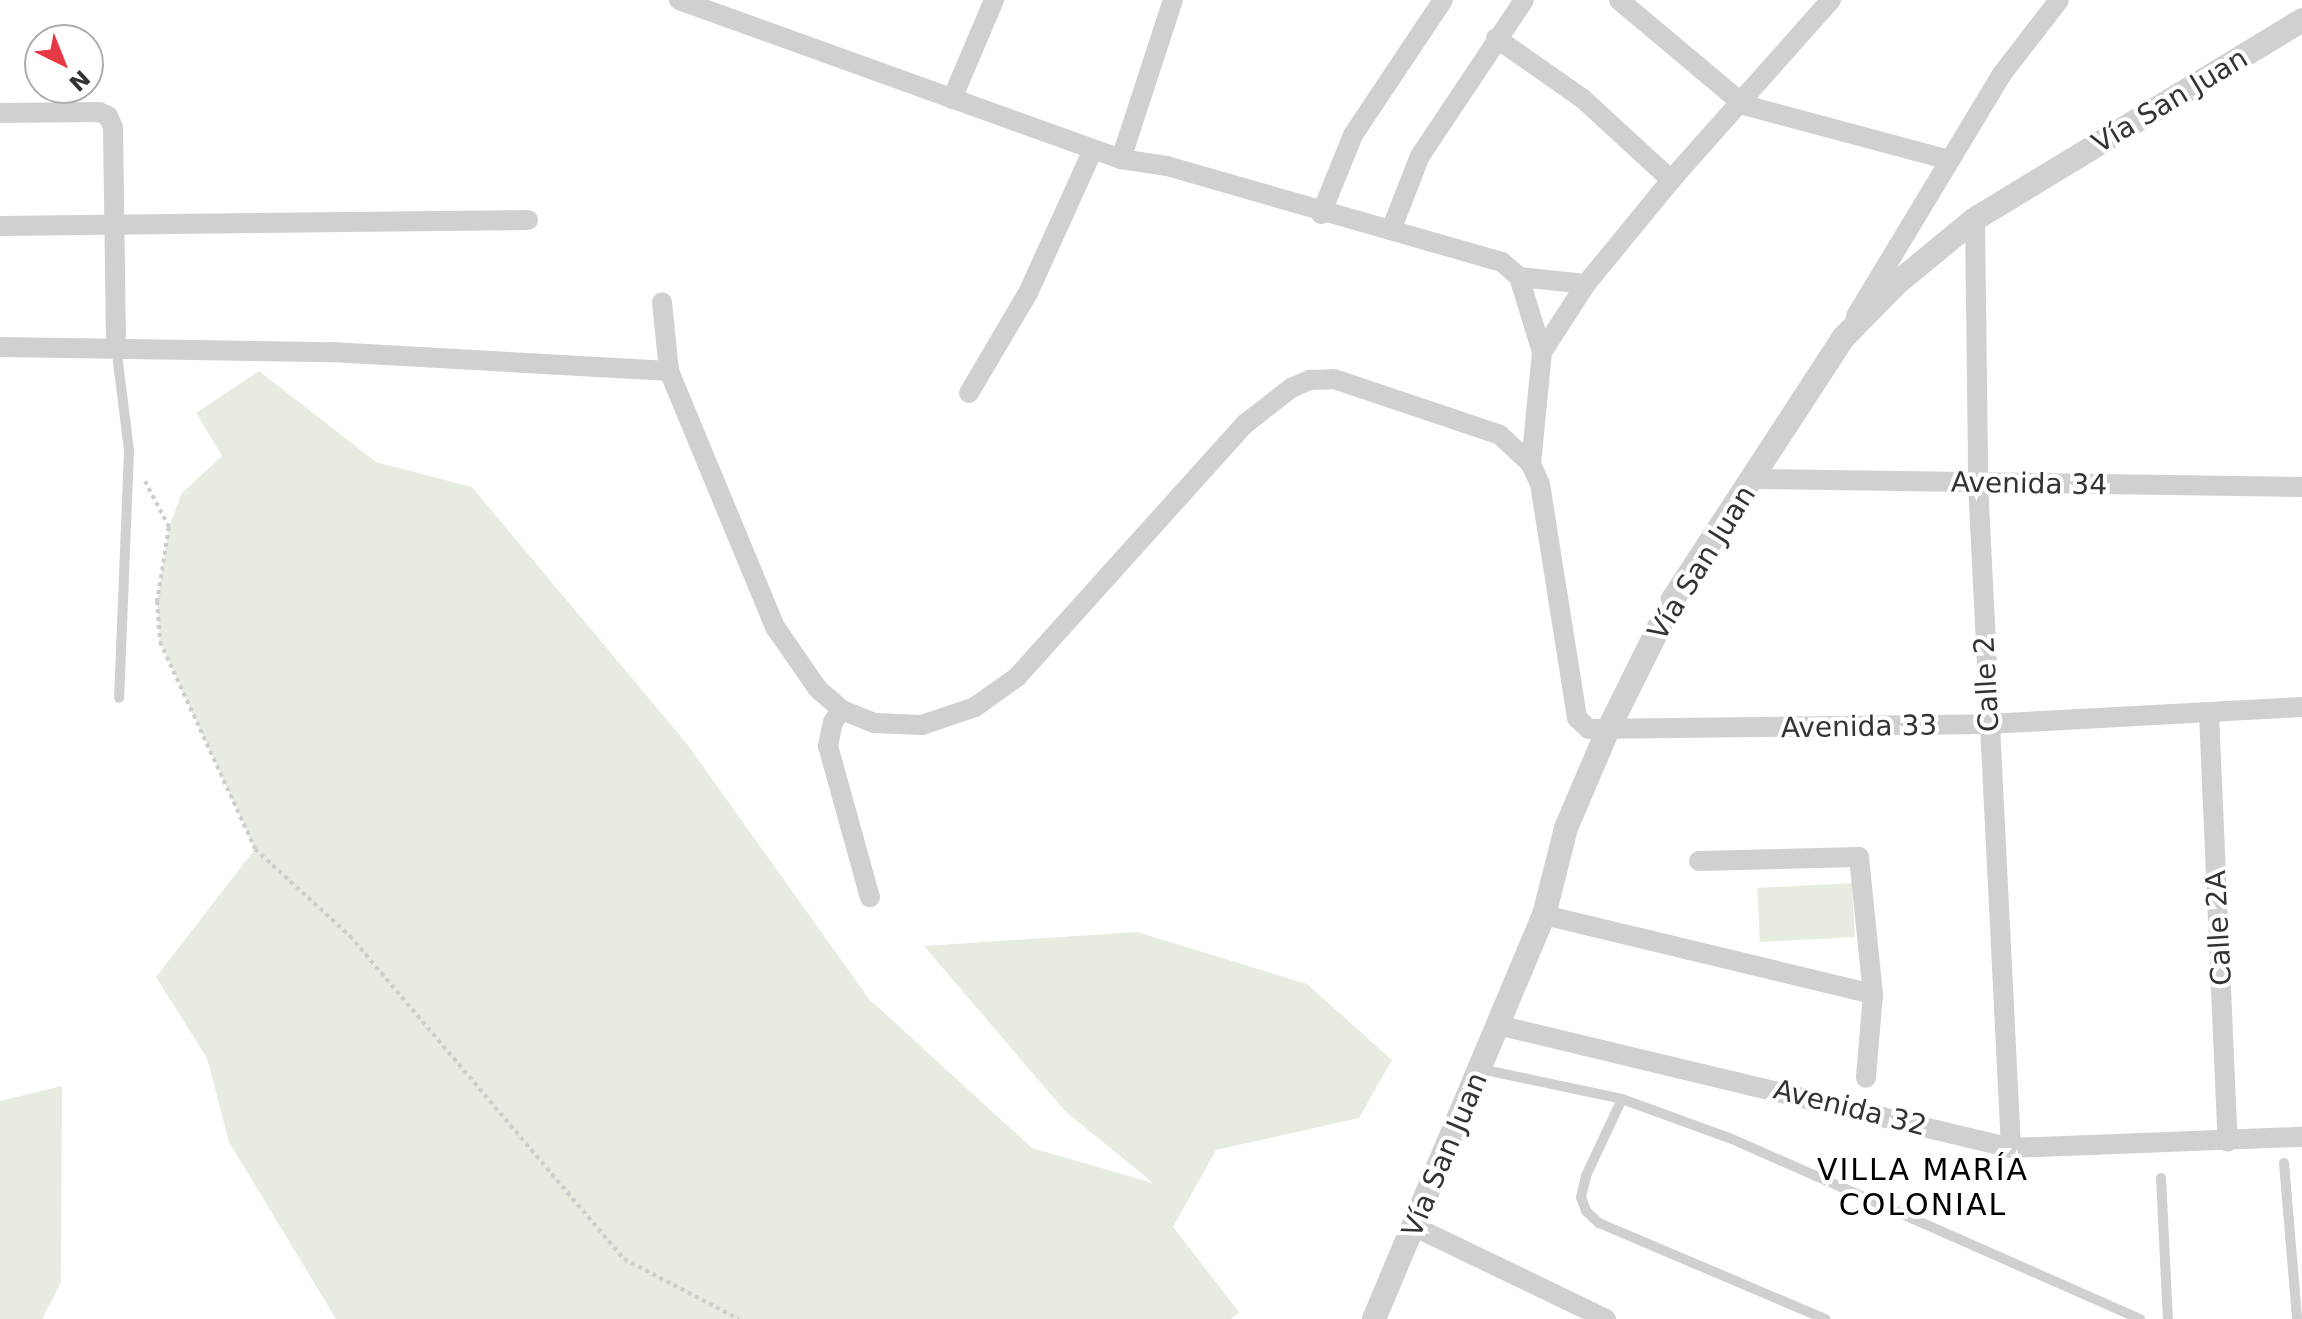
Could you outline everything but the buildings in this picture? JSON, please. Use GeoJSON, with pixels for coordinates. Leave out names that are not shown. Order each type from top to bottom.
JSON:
{"type":"FeatureCollection","features":[{"type":"Feature","properties":{"kind":"street"},"geometry":{"type":"LineString","coordinates":[[679,0],[1121,159],[1181,170],[1321,214],[1489,255],[1519,277],[1586,284]]}},
{"type":"Feature","properties":{"kind":"street"},"geometry":{"type":"LineString","coordinates":[[952,99],[994,0]]}},
{"type":"Feature","properties":{"kind":"street"},"geometry":{"type":"LineString","coordinates":[[1121,159],[1173,0]]}},
{"type":"Feature","properties":{"kind":"street"},"geometry":{"type":"LineString","coordinates":[[1321,214],[1353,135],[1443,0]]}},
{"type":"Feature","properties":{"kind":"street"},"geometry":{"type":"LineString","coordinates":[[1391,230],[1420,156],[1524,0]]}},
{"type":"Feature","properties":{"kind":"street"},"geometry":{"type":"LineString","coordinates":[[1619,0],[1744,105],[1949,160]]}},
{"type":"Feature","properties":{"kind":"street"},"geometry":{"type":"LineString","coordinates":[[1542,352],[1586,284],[1671,180],[1744,105],[1831,0]]}},
{"type":"Feature","properties":{"kind":"street"},"geometry":{"type":"LineString","coordinates":[[1843,338],[2002,74],[2059,0]]}},
{"type":"Feature","properties":{"kind":"street","name":"Vía San Juan"},"geometry":{"type":"LineString","coordinates":[[1374,1319],[1544,915],[1566,828],[1607,732],[1673,599],[1755,479],[1843,338],[1897,283],[1975,219],[2302,21]]}},
{"type":"Feature","properties":{"kind":"street"},"geometry":{"type":"LineString","coordinates":[[1496,38],[1583,99],[1671,180]]}},
{"type":"Feature","properties":{"kind":"street"},"geometry":{"type":"LineString","coordinates":[[0,113],[99,112],[108,116],[113,127],[116,346]]}},
{"type":"Feature","properties":{"kind":"street"},"geometry":{"type":"LineString","coordinates":[[969,393],[1028,293],[1093,150]]}},
{"type":"Feature","properties":{"kind":"street","name":"Calle 2"},"geometry":{"type":"LineString","coordinates":[[1975,219],[1978,483],[2011,1148]]}},
{"type":"Feature","properties":{"kind":"street"},"geometry":{"type":"LineString","coordinates":[[0,226],[528,220]]}},
{"type":"Feature","properties":{"kind":"street"},"geometry":{"type":"LineString","coordinates":[[1519,277],[1542,352],[1531,464]]}},
{"type":"Feature","properties":{"kind":"street"},"geometry":{"type":"LineString","coordinates":[[662,302],[669,371],[775,627],[810,680],[842,710],[874,723],[922,725],[975,707],[1017,677],[1245,424],[1269,403],[1310,380],[1361,384],[1500,435],[1531,464],[1540,484],[1577,718],[1589,729],[1607,732]]}},
{"type":"Feature","properties":{"kind":"street"},"geometry":{"type":"LineString","coordinates":[[0,347],[116,346],[491,358],[669,371]]}},
{"type":"Feature","properties":{"kind":"street","name":"Avenida 34"},"geometry":{"type":"LineString","coordinates":[[1755,479],[2302,487]]}},
{"type":"Feature","properties":{"kind":"street","name":"Avenida 33"},"geometry":{"type":"LineString","coordinates":[[1607,732],[1988,724],[2302,707]]}},
{"type":"Feature","properties":{"kind":"street"},"geometry":{"type":"LineString","coordinates":[[842,710],[833,722],[828,746],[870,897]]}},
{"type":"Feature","properties":{"kind":"street","name":"Calle 2A"},"geometry":{"type":"LineString","coordinates":[[2209,714],[2228,1142]]}},
{"type":"Feature","properties":{"kind":"street"},"geometry":{"type":"LineString","coordinates":[[1699,861],[1853,853],[1859,857],[1873,994],[1866,1078]]}},
{"type":"Feature","properties":{"kind":"street"},"geometry":{"type":"LineString","coordinates":[[1544,915],[1873,994]]}},
{"type":"Feature","properties":{"kind":"street","name":"Avenida 32"},"geometry":{"type":"LineString","coordinates":[[1498,1025],[2011,1148],[2302,1137]]}},
{"type":"Feature","properties":{"kind":"street"},"geometry":{"type":"LineString","coordinates":[[1415,1227],[1606,1319]]}},
{"type":"Feature","properties":{"kind":"lane"},"geometry":{"type":"LineString","coordinates":[[116,346],[129,451],[119,698]]}},
{"type":"Feature","properties":{"kind":"lane"},"geometry":{"type":"LineString","coordinates":[[1481,1069],[1622,1099],[1732,1139],[2140,1319]]}},
{"type":"Feature","properties":{"kind":"lane"},"geometry":{"type":"LineString","coordinates":[[1622,1099],[1586,1176],[1581,1197],[1586,1211],[1599,1223],[1825,1319]]}},
{"type":"Feature","properties":{"kind":"lane"},"geometry":{"type":"LineString","coordinates":[[2284,1163],[2297,1319]]}},
{"type":"Feature","properties":{"kind":"lane"},"geometry":{"type":"LineString","coordinates":[[2161,1178],[2168,1319]]}},
{"type":"Feature","properties":{"kind":"path"},"geometry":{"type":"LineString","coordinates":[[129,451],[169,527],[157,601],[160,642],[255,849],[350,936],[624,1259],[739,1319]]}},
{"type":"Feature","properties":{"kind":"shaded area"},"geometry":{"type":"Polygon","coordinates":[[[259,371],[376,462],[472,487],[687,744],[869,999],[1032,1148],[1153,1183],[1065,1111],[924,946],[1137,932],[1307,984],[1392,1060],[1359,1118],[1216,1150],[1173,1227],[1239,1312],[1231,1319],[336,1319],[229,1142],[207,1058],[156,977],[255,849],[160,642],[157,601],[169,527],[182,493],[222,456],[196,413],[259,371]]]}},
{"type":"Feature","properties":{"kind":"shaded area"},"geometry":{"type":"Polygon","coordinates":[[[1852,883],[1855,937],[1760,942],[1757,888],[1852,883]]]}},
{"type":"Feature","properties":{"kind":"shaded area"},"geometry":{"type":"Polygon","coordinates":[[[62,1086],[61,1282],[42,1319],[0,1319],[0,1101],[62,1086]]]}},
{"type":"Feature","properties":{"kind":"district","name":"VILLA MARÍA COLONIAL"},"geometry":{"type":"Point","coordinates":[1923,1187]}}]}
